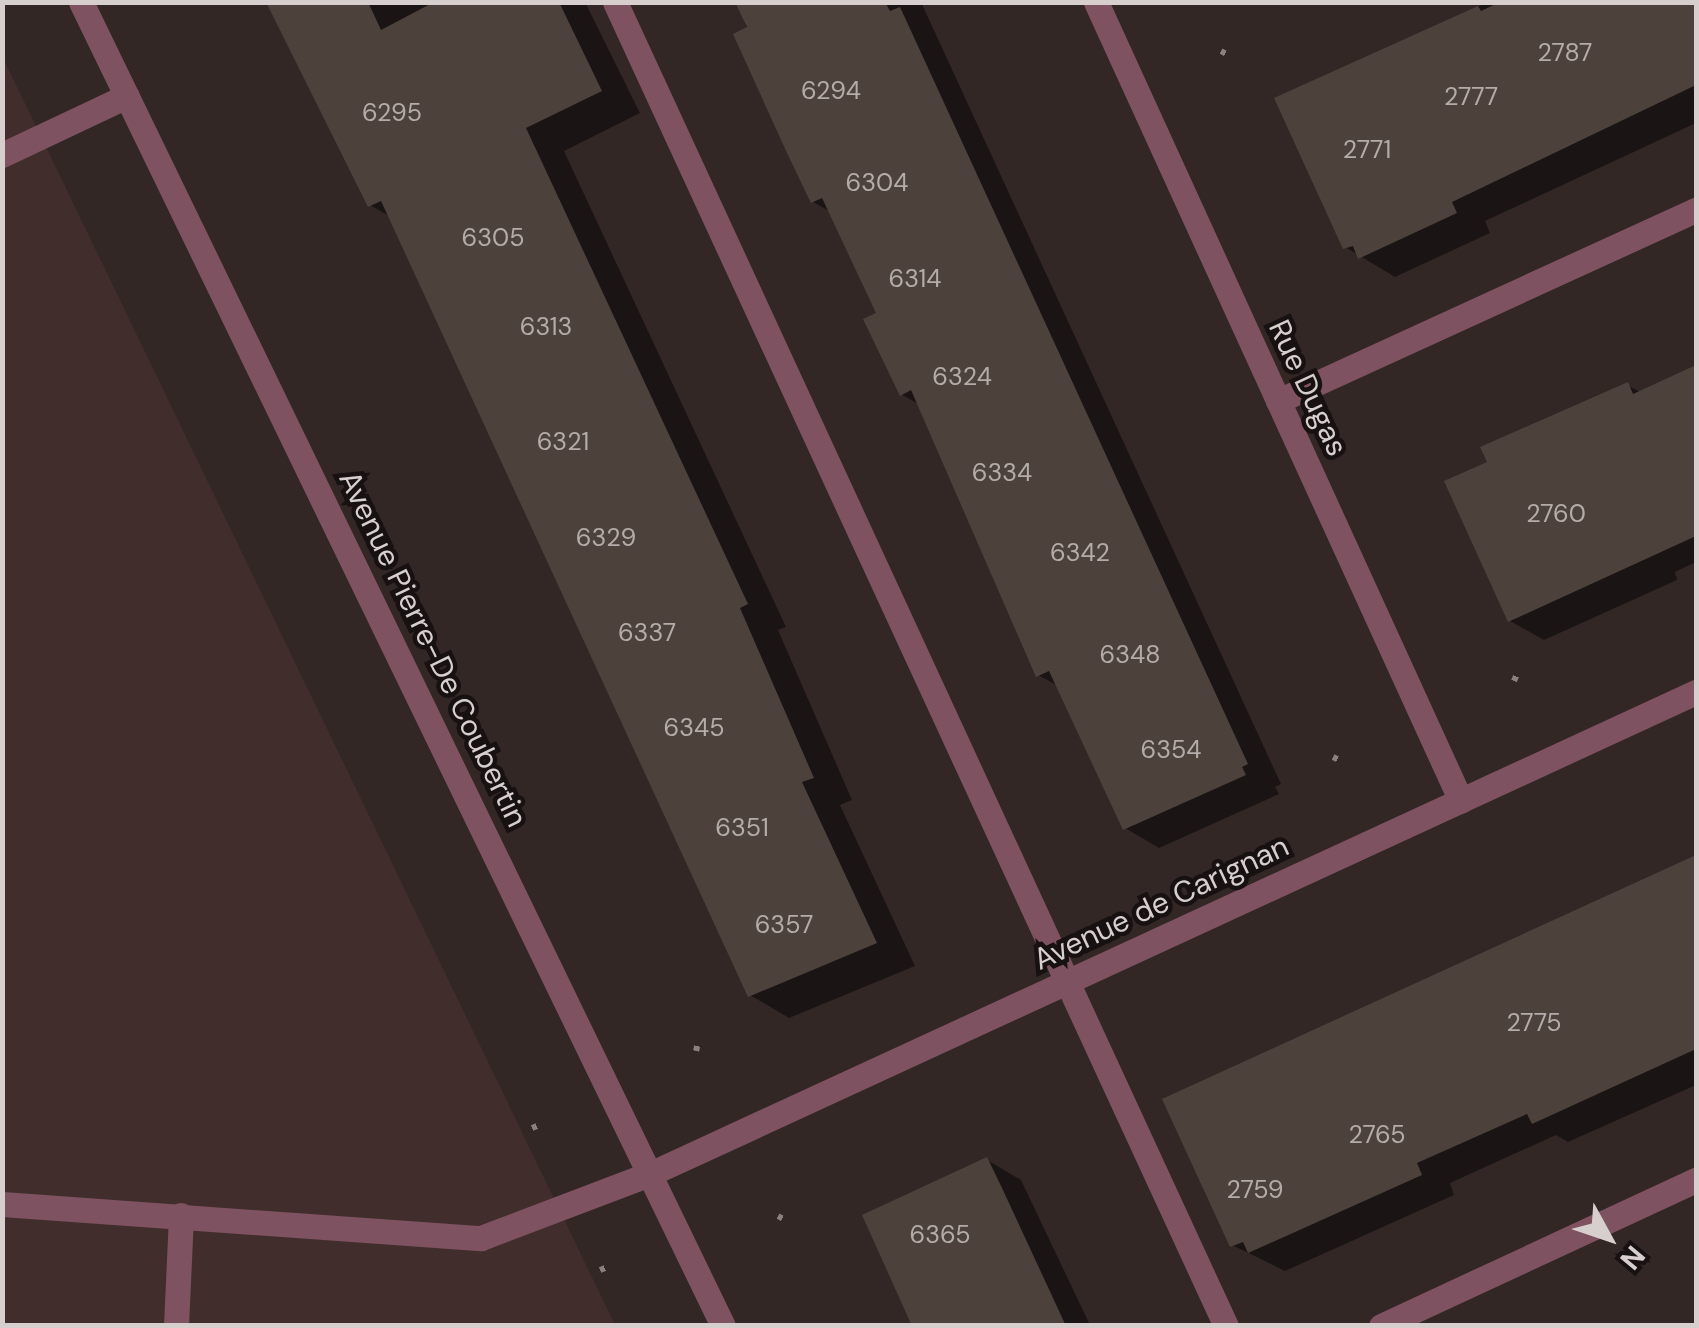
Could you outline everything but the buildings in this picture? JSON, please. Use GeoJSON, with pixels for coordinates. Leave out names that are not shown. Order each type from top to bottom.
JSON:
{"type":"FeatureCollection","features":[{"type":"Feature","properties":{"kind":"street","name":"Avenue Pierre-De Coubertin"},"geometry":{"type":"LineString","coordinates":[[81,2],[723,1326]]}},
{"type":"Feature","properties":{"kind":"street"},"geometry":{"type":"LineString","coordinates":[[615,2],[1226,1326]]}},
{"type":"Feature","properties":{"kind":"street","name":"Rue Dugas"},"geometry":{"type":"LineString","coordinates":[[1101,4],[1461,801]]}},
{"type":"Feature","properties":{"kind":"street"},"geometry":{"type":"LineString","coordinates":[[2,155],[127,96]]}},
{"type":"Feature","properties":{"kind":"street"},"geometry":{"type":"LineString","coordinates":[[1278,401],[1696,210]]}},
{"type":"Feature","properties":{"kind":"street","name":"Avenue de Carignan"},"geometry":{"type":"LineString","coordinates":[[2,1204],[481,1238],[652,1173],[1696,692]]}},
{"type":"Feature","properties":{"kind":"street"},"geometry":{"type":"LineString","coordinates":[[1381,1326],[1696,1180]]}},
{"type":"Feature","properties":{"kind":"street"},"geometry":{"type":"LineString","coordinates":[[176,1326],[182,1216]]}},
{"type":"Feature","properties":{"kind":"shaded area"},"geometry":{"type":"Polygon","coordinates":[[[3,58],[615,1325],[3,1325],[3,58]]]}}]}
